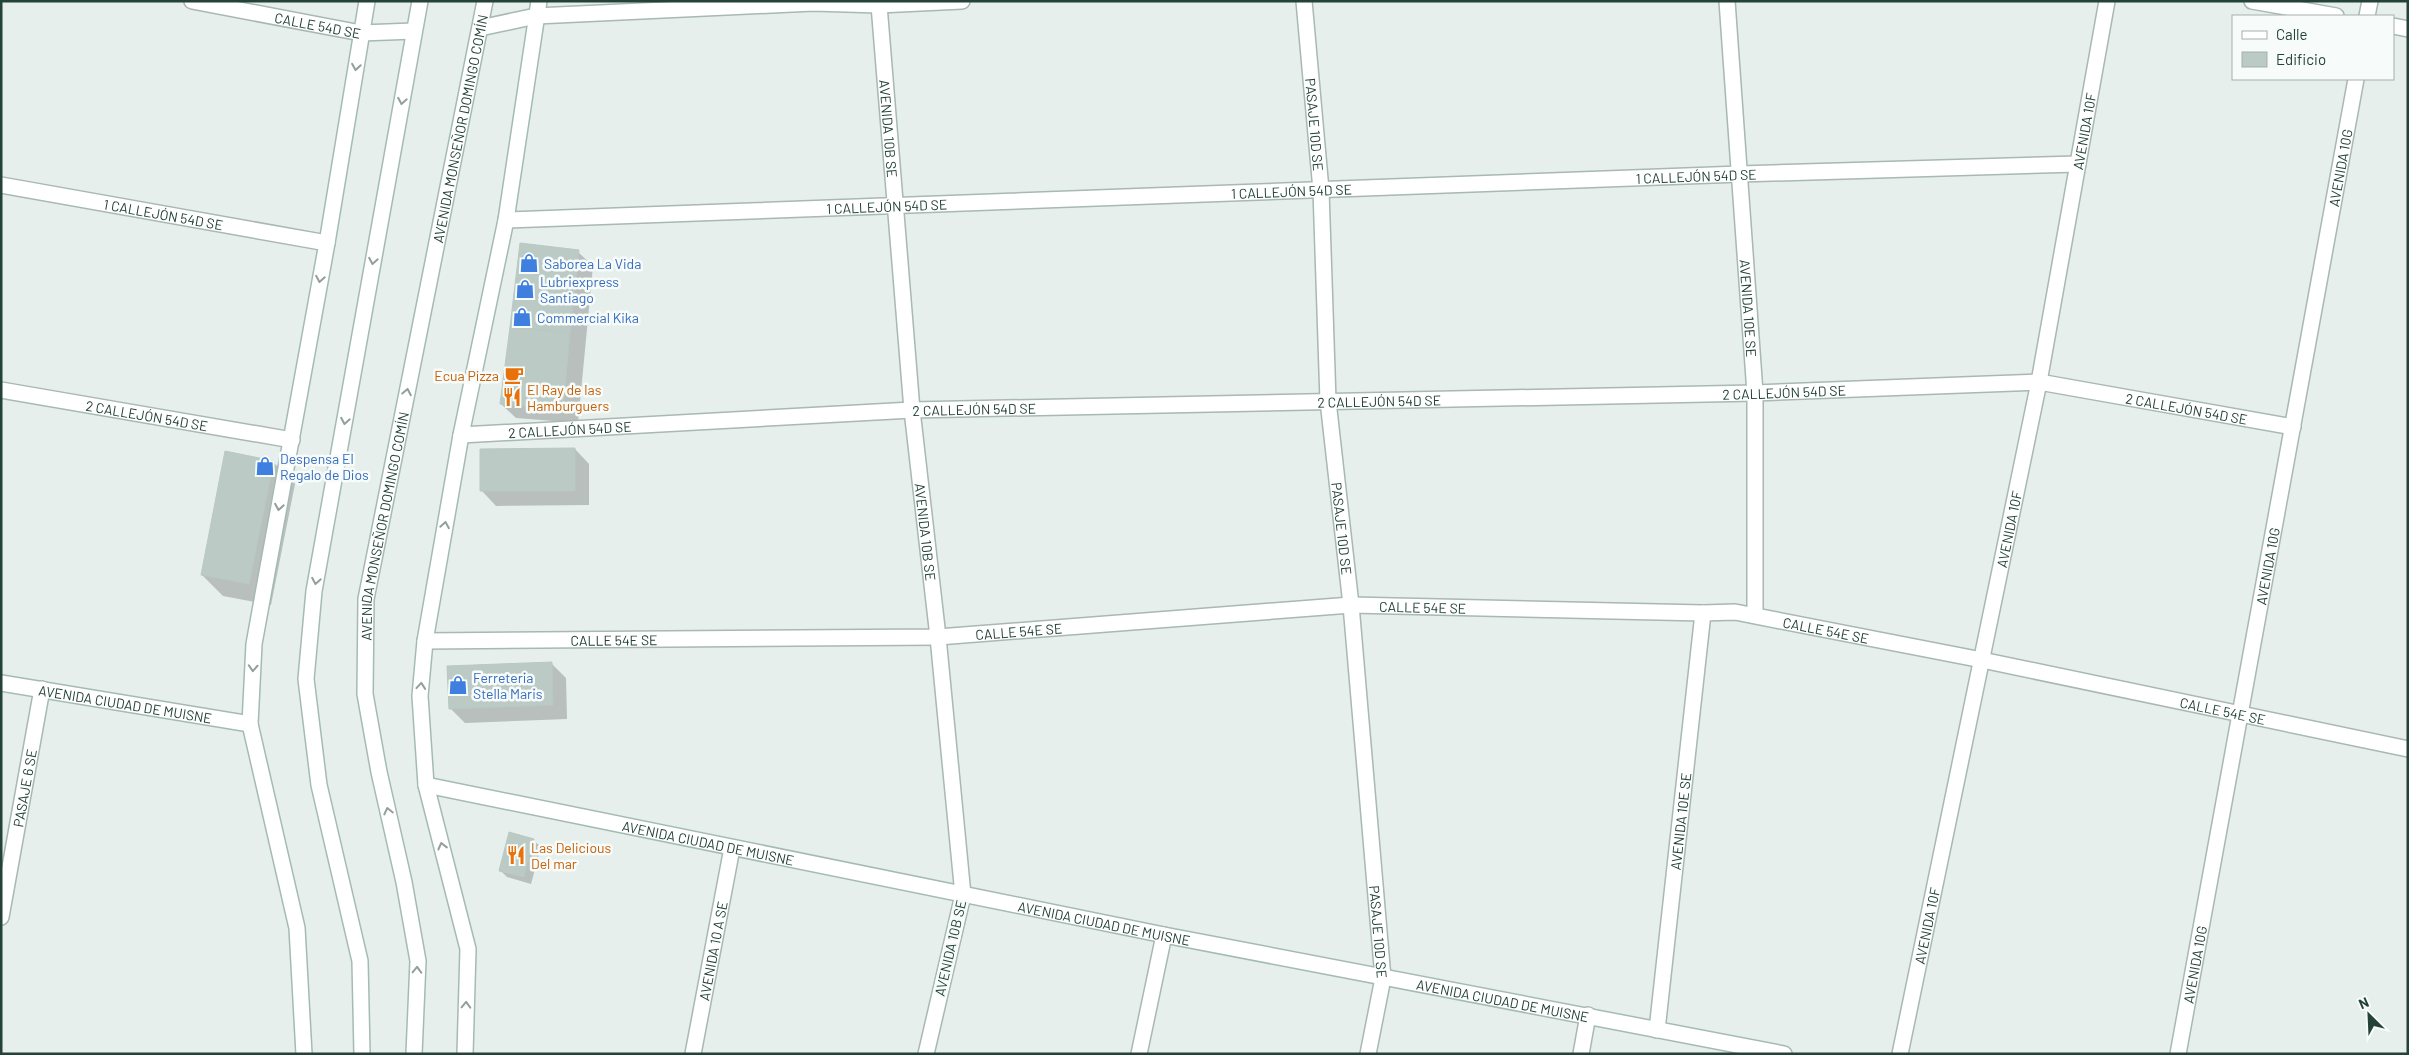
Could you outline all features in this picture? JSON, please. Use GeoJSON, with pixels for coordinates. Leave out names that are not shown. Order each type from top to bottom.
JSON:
{"type":"FeatureCollection","features":[{"type":"Feature","properties":{"kind":"street","name":"CALLE 54D SE"},"geometry":{"type":"LineString","coordinates":[[192,1],[361,33],[414,31]]}},
{"type":"Feature","properties":{"kind":"street"},"geometry":{"type":"LineString","coordinates":[[304,1054],[297,928],[250,724],[254,644],[327,243],[367,1]]}},
{"type":"Feature","properties":{"kind":"street"},"geometry":{"type":"LineString","coordinates":[[362,1054],[360,961],[319,785],[306,679],[314,591],[420,1]]}},
{"type":"Feature","properties":{"kind":"street","name":"AVENIDA MONSEÑOR DOMINGO COMÍN"},"geometry":{"type":"LineString","coordinates":[[414,1054],[418,961],[404,882],[379,772],[365,694],[366,599],[484,1]]}},
{"type":"Feature","properties":{"kind":"street"},"geometry":{"type":"LineString","coordinates":[[465,1054],[468,949],[426,785],[420,696],[425,641],[461,435],[506,220],[539,1]]}},
{"type":"Feature","properties":{"kind":"street"},"geometry":{"type":"LineString","coordinates":[[480,28],[536,16],[813,2],[879,5],[962,1]]}},
{"type":"Feature","properties":{"kind":"street","name":"PASAJE 10D SE"},"geometry":{"type":"LineString","coordinates":[[1304,1],[1321,190],[1328,401],[1351,605],[1383,978],[1368,1054]]}},
{"type":"Feature","properties":{"kind":"street","name":"AVENIDA 10E SE"},"geometry":{"type":"LineString","coordinates":[[1727,1],[1755,393],[1756,615]]}},
{"type":"Feature","properties":{"kind":"street","name":"AVENIDA 10F"},"geometry":{"type":"LineString","coordinates":[[1900,1054],[2039,382],[2106,1]]}},
{"type":"Feature","properties":{"kind":"street"},"geometry":{"type":"LineString","coordinates":[[2252,1],[2330,15]]}},
{"type":"Feature","properties":{"kind":"street"},"geometry":{"type":"LineString","coordinates":[[2367,15],[2370,1]]}},
{"type":"Feature","properties":{"kind":"street","name":"AVENIDA 10B SE"},"geometry":{"type":"LineString","coordinates":[[879,5],[912,410],[938,637],[963,895],[926,1054]]}},
{"type":"Feature","properties":{"kind":"street"},"geometry":{"type":"LineString","coordinates":[[2394,26],[2408,29]]}},
{"type":"Feature","properties":{"kind":"street","name":"AVENIDA 10G"},"geometry":{"type":"LineString","coordinates":[[2178,1054],[2356,80]]}},
{"type":"Feature","properties":{"kind":"street","name":"1 CALLEJÓN 54D SE"},"geometry":{"type":"LineString","coordinates":[[506,220],[1740,174],[2078,164]]}},
{"type":"Feature","properties":{"kind":"street","name":"1 CALLEJÓN 54D SE"},"geometry":{"type":"LineString","coordinates":[[1,185],[327,243]]}},
{"type":"Feature","properties":{"kind":"street","name":"2 CALLEJÓN 54D SE"},"geometry":{"type":"LineString","coordinates":[[461,435],[912,410],[1755,393],[2039,382],[2293,427]]}},
{"type":"Feature","properties":{"kind":"street","name":"2 CALLEJÓN 54D SE"},"geometry":{"type":"LineString","coordinates":[[1,390],[292,440]]}},
{"type":"Feature","properties":{"kind":"street","name":"CALLE 54E SE"},"geometry":{"type":"LineString","coordinates":[[425,641],[938,637],[1351,605],[1703,613],[1735,612],[1982,660],[2408,749]]}},
{"type":"Feature","properties":{"kind":"street","name":"AVENIDA 10E SE"},"geometry":{"type":"LineString","coordinates":[[1657,1030],[1703,613]]}},
{"type":"Feature","properties":{"kind":"street","name":"AVENIDA CIUDAD DE MUISNE"},"geometry":{"type":"LineString","coordinates":[[1,682],[250,724]]}},
{"type":"Feature","properties":{"kind":"street","name":"PASAJE 6 SE"},"geometry":{"type":"LineString","coordinates":[[1,917],[42,689]]}},
{"type":"Feature","properties":{"kind":"street","name":"AVENIDA CIUDAD DE MUISNE"},"geometry":{"type":"LineString","coordinates":[[426,785],[1164,935],[1784,1054]]}},
{"type":"Feature","properties":{"kind":"street","name":"AVENIDA 10 A SE"},"geometry":{"type":"LineString","coordinates":[[693,1054],[732,848]]}},
{"type":"Feature","properties":{"kind":"street"},"geometry":{"type":"LineString","coordinates":[[1139,1054],[1164,935]]}},
{"type":"Feature","properties":{"kind":"street"},"geometry":{"type":"LineString","coordinates":[[1581,1054],[1588,1015]]}},
{"type":"Feature","properties":{"kind":"building"},"geometry":{"type":"Polygon","coordinates":[[[520,243],[579,250],[570,333],[510,327],[520,243]]]}},
{"type":"Feature","properties":{"kind":"building"},"geometry":{"type":"Polygon","coordinates":[[[510,327],[570,333],[563,409],[500,404],[510,327]]]}},
{"type":"Feature","properties":{"kind":"building"},"geometry":{"type":"Polygon","coordinates":[[[575,448],[575,491],[480,491],[480,449],[575,448]]]}},
{"type":"Feature","properties":{"kind":"building"},"geometry":{"type":"Polygon","coordinates":[[[225,451],[274,461],[249,584],[201,575],[225,451]]]}},
{"type":"Feature","properties":{"kind":"building"},"geometry":{"type":"Polygon","coordinates":[[[552,662],[553,705],[449,709],[447,666],[552,662]]]}},
{"type":"Feature","properties":{"kind":"building","name":"Las Delicious Del mar"},"geometry":{"type":"Polygon","coordinates":[[[509,832],[534,839],[524,877],[499,871],[509,832]]]}},
{"type":"Feature","properties":{"kind":"place","name":"Saborea La Vida"},"geometry":{"type":"Point","coordinates":[529,263]}},
{"type":"Feature","properties":{"kind":"place","name":"Lubriexpress Santiago"},"geometry":{"type":"Point","coordinates":[525,289]}},
{"type":"Feature","properties":{"kind":"place","name":"Commercial Kika"},"geometry":{"type":"Point","coordinates":[522,317]}},
{"type":"Feature","properties":{"kind":"place","name":"Ecua Pizza"},"geometry":{"type":"Point","coordinates":[514,375]}},
{"type":"Feature","properties":{"kind":"place","name":"El Ray de las Hamburguers"},"geometry":{"type":"Point","coordinates":[512,397]}},
{"type":"Feature","properties":{"kind":"place","name":"Despensa El Regalo de Dios"},"geometry":{"type":"Point","coordinates":[265,466]}},
{"type":"Feature","properties":{"kind":"place","name":"Ferreteria Stella Maris"},"geometry":{"type":"Point","coordinates":[458,685]}},
{"type":"Feature","properties":{"kind":"place","name":"Las Delicious Del mar"},"geometry":{"type":"Point","coordinates":[516,855]}}]}
